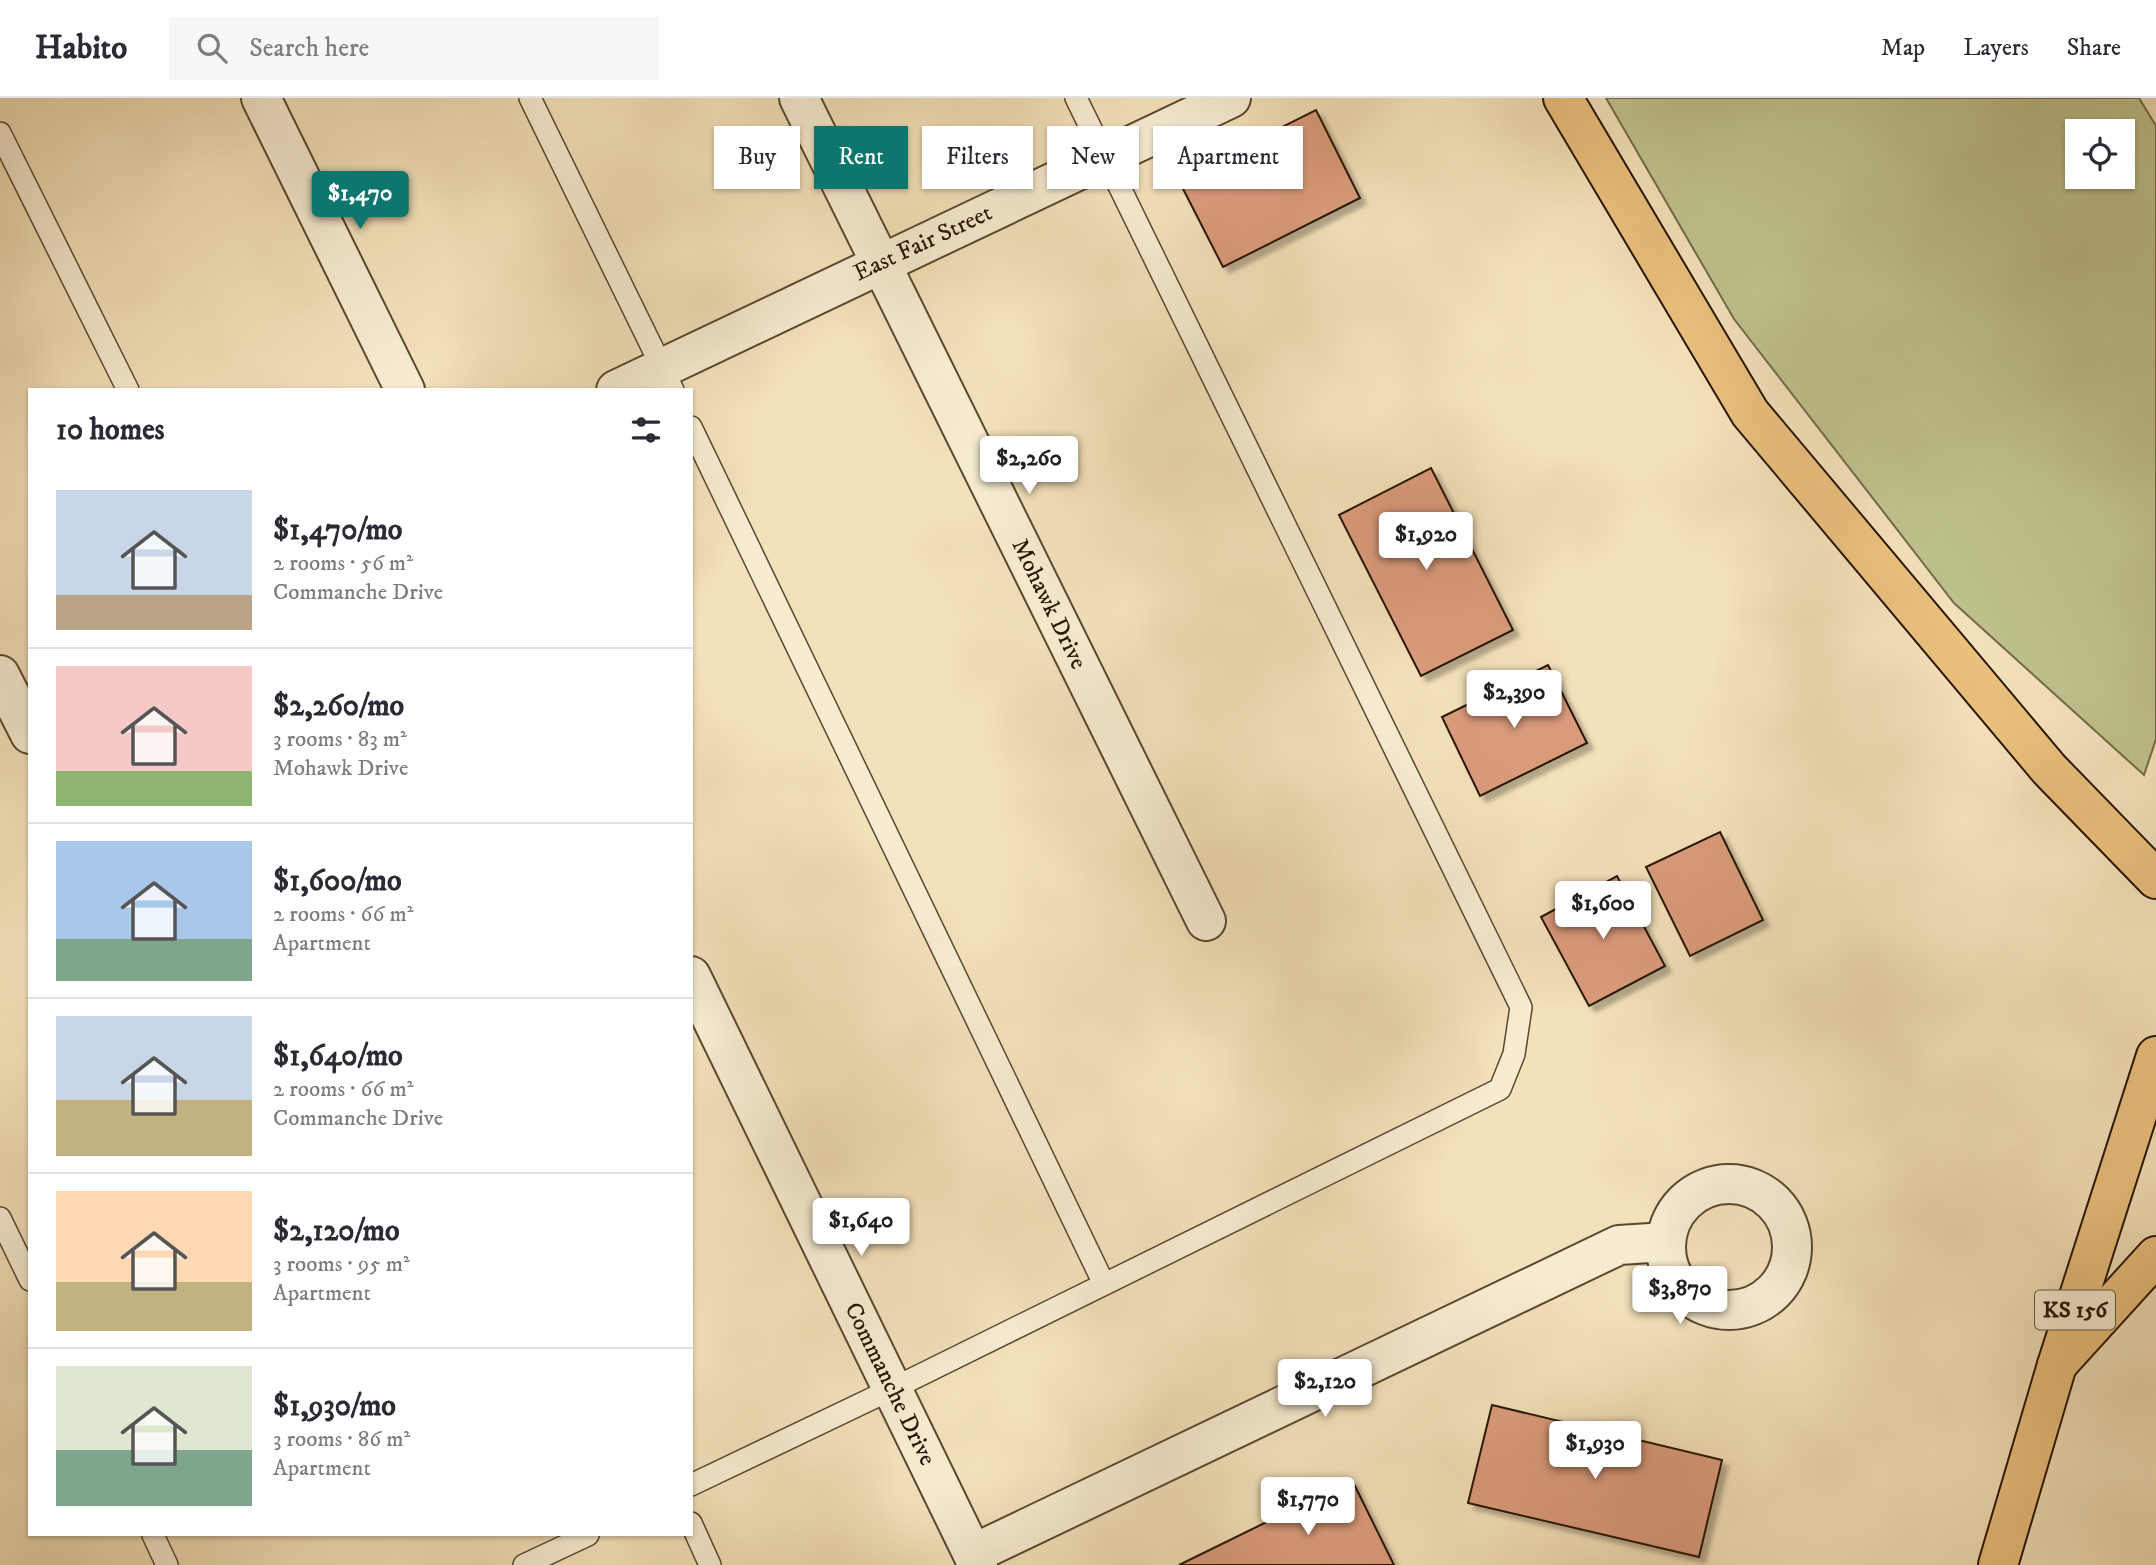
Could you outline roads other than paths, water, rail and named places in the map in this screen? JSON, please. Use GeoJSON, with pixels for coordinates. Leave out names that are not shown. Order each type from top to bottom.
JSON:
{"type":"FeatureCollection","features":[{"type":"Feature","properties":{"kind":"main road"},"geometry":{"type":"LineString","coordinates":[[1563,98],[1750,413],[2049,769],[2156,879]]}},
{"type":"Feature","properties":{"kind":"main road","name":"KS 156"},"geometry":{"type":"LineString","coordinates":[[1998,1565],[2057,1365],[2156,1056]]}},
{"type":"Feature","properties":{"kind":"main road"},"geometry":{"type":"LineString","coordinates":[[2057,1365],[2156,1256]]}},
{"type":"Feature","properties":{"kind":"street"},"geometry":{"type":"LineString","coordinates":[[261,98],[404,388]]}},
{"type":"Feature","properties":{"kind":"street","name":"Mohawk Drive"},"geometry":{"type":"LineString","coordinates":[[799,98],[1206,921]]}},
{"type":"Feature","properties":{"kind":"street","name":"East Fair Street"},"geometry":{"type":"LineString","coordinates":[[1139,142],[1231,98]]}},
{"type":"Feature","properties":{"kind":"street","name":"East Fair Street"},"geometry":{"type":"LineString","coordinates":[[625,388],[668,379],[880,263],[1047,185]]}},
{"type":"Feature","properties":{"kind":"street"},"geometry":{"type":"LineString","coordinates":[[8,679],[28,729]]}},
{"type":"Feature","properties":{"kind":"street","name":"Commanche Drive"},"geometry":{"type":"LineString","coordinates":[[693,980],[975,1560]]}},
{"type":"Feature","properties":{"kind":"street"},"geometry":{"type":"LineString","coordinates":[[975,1560],[1619,1245],[1666,1242]]}},
{"type":"Feature","properties":{"kind":"lane"},"geometry":{"type":"LineString","coordinates":[[530,98],[668,379]]}},
{"type":"Feature","properties":{"kind":"lane"},"geometry":{"type":"LineString","coordinates":[[1076,98],[1090,126]]}},
{"type":"Feature","properties":{"kind":"lane"},"geometry":{"type":"LineString","coordinates":[[0,133],[127,388]]}},
{"type":"Feature","properties":{"kind":"lane"},"geometry":{"type":"LineString","coordinates":[[693,1484],[892,1389],[1500,1089],[1514,1054],[1521,1007],[1120,189]]}},
{"type":"Feature","properties":{"kind":"lane"},"geometry":{"type":"LineString","coordinates":[[693,431],[1104,1284]]}},
{"type":"Feature","properties":{"kind":"lane"},"geometry":{"type":"LineString","coordinates":[[0,1218],[28,1276]]}},
{"type":"Feature","properties":{"kind":"lane"},"geometry":{"type":"LineString","coordinates":[[693,1527],[710,1565]]}},
{"type":"Feature","properties":{"kind":"lane"},"geometry":{"type":"LineString","coordinates":[[153,1536],[167,1565]]}},
{"type":"Feature","properties":{"kind":"lane"},"geometry":{"type":"LineString","coordinates":[[524,1565],[585,1536]]}}]}
